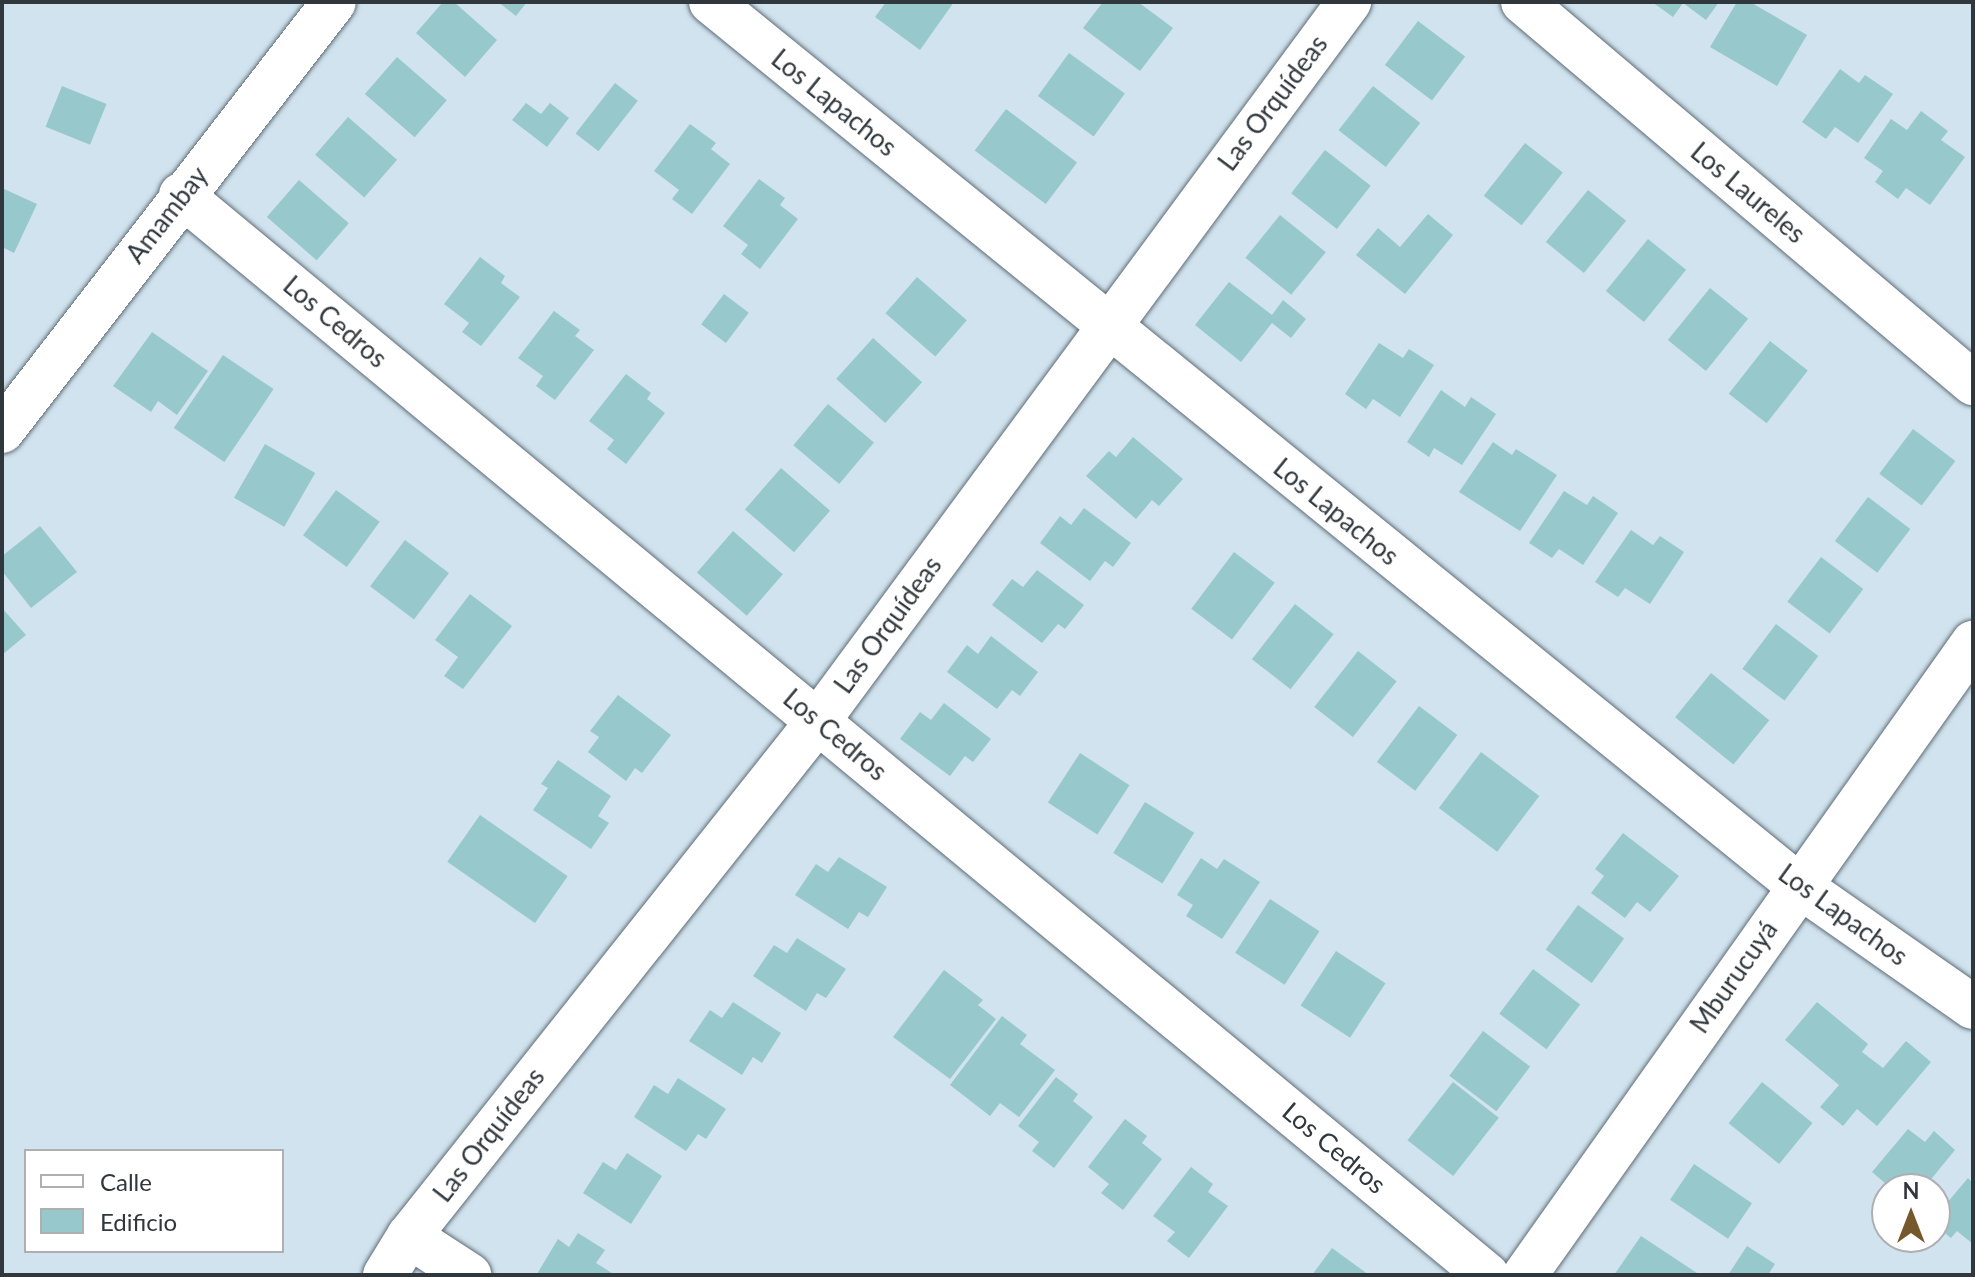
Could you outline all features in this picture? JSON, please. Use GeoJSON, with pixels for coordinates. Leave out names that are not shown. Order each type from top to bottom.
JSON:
{"type":"FeatureCollection","features":[{"type":"Feature","properties":{"kind":"street","name":"Amambay"},"geometry":{"type":"LineString","coordinates":[[2,431],[181,195],[334,2]]}},
{"type":"Feature","properties":{"kind":"street","name":"Los Lapachos"},"geometry":{"type":"LineString","coordinates":[[711,2],[1106,327],[1798,885],[1973,1007]]}},
{"type":"Feature","properties":{"kind":"street","name":"Las Orquídeas"},"geometry":{"type":"LineString","coordinates":[[385,1275],[409,1236],[818,721],[1349,2]]}},
{"type":"Feature","properties":{"kind":"street","name":"Los Laureles"},"geometry":{"type":"LineString","coordinates":[[1523,2],[1973,383]]}},
{"type":"Feature","properties":{"kind":"street","name":"Los Cedros"},"geometry":{"type":"LineString","coordinates":[[181,195],[1487,1275]]}},
{"type":"Feature","properties":{"kind":"street","name":"Mburucuyá"},"geometry":{"type":"LineString","coordinates":[[1525,1275],[1798,885],[1973,643]]}},
{"type":"Feature","properties":{"kind":"street"},"geometry":{"type":"LineString","coordinates":[[409,1236],[469,1275]]}},
{"type":"Feature","properties":{"kind":"building"},"geometry":{"type":"Polygon","coordinates":[[[443,2],[454,2],[497,40],[465,77],[416,33],[443,2]]]}},
{"type":"Feature","properties":{"kind":"building"},"geometry":{"type":"Polygon","coordinates":[[[498,2],[527,2],[516,16],[498,2]]]}},
{"type":"Feature","properties":{"kind":"building"},"geometry":{"type":"Polygon","coordinates":[[[886,2],[954,2],[920,50],[875,17],[886,2]]]}},
{"type":"Feature","properties":{"kind":"building"},"geometry":{"type":"Polygon","coordinates":[[[1103,2],[1138,2],[1173,28],[1140,71],[1083,28],[1103,2]]]}},
{"type":"Feature","properties":{"kind":"building"},"geometry":{"type":"Polygon","coordinates":[[[1652,2],[1719,2],[1706,20],[1683,3],[1673,17],[1652,2]]]}},
{"type":"Feature","properties":{"kind":"building"},"geometry":{"type":"Polygon","coordinates":[[[1737,2],[1750,2],[1807,35],[1777,86],[1710,47],[1737,2]]]}},
{"type":"Feature","properties":{"kind":"building"},"geometry":{"type":"Polygon","coordinates":[[[1418,21],[1465,57],[1432,100],[1385,65],[1418,21]]]}},
{"type":"Feature","properties":{"kind":"building"},"geometry":{"type":"Polygon","coordinates":[[[1069,53],[1125,94],[1094,136],[1038,96],[1069,53]]]}},
{"type":"Feature","properties":{"kind":"building"},"geometry":{"type":"Polygon","coordinates":[[[397,57],[447,100],[415,137],[365,94],[397,57]]]}},
{"type":"Feature","properties":{"kind":"building"},"geometry":{"type":"Polygon","coordinates":[[[1840,69],[1859,83],[1865,75],[1893,94],[1858,143],[1835,127],[1826,139],[1802,122],[1840,69]]]}},
{"type":"Feature","properties":{"kind":"building"},"geometry":{"type":"Polygon","coordinates":[[[615,83],[638,101],[598,151],[576,133],[615,83]]]}},
{"type":"Feature","properties":{"kind":"building"},"geometry":{"type":"Polygon","coordinates":[[[62,86],[107,104],[90,145],[46,127],[62,86]]]}},
{"type":"Feature","properties":{"kind":"building"},"geometry":{"type":"Polygon","coordinates":[[[1373,86],[1420,123],[1386,167],[1339,130],[1373,86]]]}},
{"type":"Feature","properties":{"kind":"building"},"geometry":{"type":"Polygon","coordinates":[[[526,103],[541,114],[550,103],[569,118],[547,147],[512,120],[526,103]]]}},
{"type":"Feature","properties":{"kind":"building"},"geometry":{"type":"Polygon","coordinates":[[[1006,109],[1077,163],[1046,204],[975,151],[1006,109]]]}},
{"type":"Feature","properties":{"kind":"building"},"geometry":{"type":"Polygon","coordinates":[[[1921,111],[1948,131],[1941,140],[1965,157],[1930,205],[1906,188],[1898,199],[1875,182],[1883,171],[1864,158],[1891,119],[1907,130],[1921,111]]]}},
{"type":"Feature","properties":{"kind":"building"},"geometry":{"type":"Polygon","coordinates":[[[348,117],[397,160],[364,197],[315,155],[348,117]]]}},
{"type":"Feature","properties":{"kind":"building"},"geometry":{"type":"Polygon","coordinates":[[[690,124],[716,143],[711,149],[730,164],[692,214],[672,199],[679,190],[654,171],[690,124]]]}},
{"type":"Feature","properties":{"kind":"building"},"geometry":{"type":"Polygon","coordinates":[[[1525,143],[1563,173],[1522,225],[1484,196],[1525,143]]]}},
{"type":"Feature","properties":{"kind":"building"},"geometry":{"type":"Polygon","coordinates":[[[1325,150],[1371,186],[1337,229],[1291,193],[1325,150]]]}},
{"type":"Feature","properties":{"kind":"building"},"geometry":{"type":"Polygon","coordinates":[[[759,179],[785,198],[780,205],[798,219],[760,269],[741,254],[748,245],[723,226],[759,179]]]}},
{"type":"Feature","properties":{"kind":"building"},"geometry":{"type":"Polygon","coordinates":[[[299,180],[349,223],[317,260],[267,217],[299,180]]]}},
{"type":"Feature","properties":{"kind":"building"},"geometry":{"type":"Polygon","coordinates":[[[2,188],[37,204],[14,253],[2,247],[2,188]]]}},
{"type":"Feature","properties":{"kind":"building"},"geometry":{"type":"Polygon","coordinates":[[[1588,190],[1626,221],[1584,273],[1546,242],[1588,190]]]}},
{"type":"Feature","properties":{"kind":"building"},"geometry":{"type":"Polygon","coordinates":[[[1428,214],[1453,235],[1405,294],[1356,255],[1378,228],[1400,247],[1428,214]]]}},
{"type":"Feature","properties":{"kind":"building"},"geometry":{"type":"Polygon","coordinates":[[[1280,215],[1326,252],[1291,295],[1245,258],[1280,215]]]}},
{"type":"Feature","properties":{"kind":"building"},"geometry":{"type":"Polygon","coordinates":[[[1648,239],[1686,270],[1644,322],[1606,291],[1648,239]]]}},
{"type":"Feature","properties":{"kind":"building"},"geometry":{"type":"Polygon","coordinates":[[[480,257],[505,276],[501,283],[520,297],[481,346],[462,332],[469,323],[444,304],[480,257]]]}},
{"type":"Feature","properties":{"kind":"building"},"geometry":{"type":"Polygon","coordinates":[[[917,277],[967,320],[935,357],[886,313],[917,277]]]}},
{"type":"Feature","properties":{"kind":"building"},"geometry":{"type":"Polygon","coordinates":[[[1229,282],[1272,315],[1283,300],[1306,319],[1291,338],[1272,323],[1241,362],[1195,325],[1229,282]]]}},
{"type":"Feature","properties":{"kind":"building"},"geometry":{"type":"Polygon","coordinates":[[[1710,288],[1748,319],[1706,371],[1668,340],[1710,288]]]}},
{"type":"Feature","properties":{"kind":"building"},"geometry":{"type":"Polygon","coordinates":[[[724,294],[749,313],[726,343],[701,324],[724,294]]]}},
{"type":"Feature","properties":{"kind":"building"},"geometry":{"type":"Polygon","coordinates":[[[554,311],[580,330],[575,336],[594,350],[555,400],[536,386],[543,376],[518,358],[554,311]]]}},
{"type":"Feature","properties":{"kind":"building"},"geometry":{"type":"Polygon","coordinates":[[[152,332],[208,371],[177,415],[158,401],[151,412],[113,386],[152,332]]]}},
{"type":"Feature","properties":{"kind":"building"},"geometry":{"type":"Polygon","coordinates":[[[873,338],[922,382],[885,423],[836,379],[873,338]]]}},
{"type":"Feature","properties":{"kind":"building"},"geometry":{"type":"Polygon","coordinates":[[[1770,341],[1808,371],[1767,423],[1729,394],[1770,341]]]}},
{"type":"Feature","properties":{"kind":"building"},"geometry":{"type":"Polygon","coordinates":[[[1379,343],[1403,358],[1409,349],[1434,365],[1400,417],[1373,399],[1366,409],[1345,394],[1379,343]]]}},
{"type":"Feature","properties":{"kind":"building"},"geometry":{"type":"Polygon","coordinates":[[[223,355],[274,389],[224,462],[174,428],[223,355]]]}},
{"type":"Feature","properties":{"kind":"building"},"geometry":{"type":"Polygon","coordinates":[[[626,374],[651,393],[647,399],[665,413],[626,464],[607,449],[614,440],[589,421],[626,374]]]}},
{"type":"Feature","properties":{"kind":"building"},"geometry":{"type":"Polygon","coordinates":[[[1441,390],[1465,407],[1471,397],[1496,414],[1462,465],[1434,448],[1429,457],[1407,442],[1441,390]]]}},
{"type":"Feature","properties":{"kind":"building"},"geometry":{"type":"Polygon","coordinates":[[[828,404],[874,443],[839,484],[793,445],[828,404]]]}},
{"type":"Feature","properties":{"kind":"building"},"geometry":{"type":"Polygon","coordinates":[[[1913,429],[1955,461],[1922,506],[1879,474],[1913,429]]]}},
{"type":"Feature","properties":{"kind":"building"},"geometry":{"type":"Polygon","coordinates":[[[1133,437],[1183,479],[1159,506],[1152,500],[1136,519],[1086,476],[1109,451],[1116,457],[1133,437]]]}},
{"type":"Feature","properties":{"kind":"building"},"geometry":{"type":"Polygon","coordinates":[[[1493,442],[1512,455],[1516,449],[1557,475],[1520,531],[1459,492],[1493,442]]]}},
{"type":"Feature","properties":{"kind":"building"},"geometry":{"type":"Polygon","coordinates":[[[265,444],[315,473],[284,527],[234,498],[265,444]]]}},
{"type":"Feature","properties":{"kind":"building"},"geometry":{"type":"Polygon","coordinates":[[[781,468],[830,511],[794,552],[745,510],[781,468]]]}},
{"type":"Feature","properties":{"kind":"building"},"geometry":{"type":"Polygon","coordinates":[[[336,490],[380,522],[347,567],[303,535],[336,490]]]}},
{"type":"Feature","properties":{"kind":"building"},"geometry":{"type":"Polygon","coordinates":[[[1564,491],[1587,505],[1593,496],[1618,513],[1583,565],[1559,549],[1552,558],[1529,543],[1564,491]]]}},
{"type":"Feature","properties":{"kind":"building"},"geometry":{"type":"Polygon","coordinates":[[[1868,497],[1910,529],[1877,573],[1835,541],[1868,497]]]}},
{"type":"Feature","properties":{"kind":"building"},"geometry":{"type":"Polygon","coordinates":[[[1084,508],[1131,543],[1113,567],[1105,561],[1090,581],[1040,543],[1060,516],[1071,525],[1084,508]]]}},
{"type":"Feature","properties":{"kind":"building"},"geometry":{"type":"Polygon","coordinates":[[[40,526],[77,572],[31,608],[2,571],[2,556],[40,526]]]}},
{"type":"Feature","properties":{"kind":"building"},"geometry":{"type":"Polygon","coordinates":[[[1631,530],[1653,545],[1660,536],[1684,552],[1650,604],[1625,588],[1618,597],[1595,582],[1631,530]]]}},
{"type":"Feature","properties":{"kind":"building"},"geometry":{"type":"Polygon","coordinates":[[[733,531],[783,574],[747,616],[697,573],[733,531]]]}},
{"type":"Feature","properties":{"kind":"building"},"geometry":{"type":"Polygon","coordinates":[[[405,540],[449,573],[414,619],[370,586],[405,540]]]}},
{"type":"Feature","properties":{"kind":"building"},"geometry":{"type":"Polygon","coordinates":[[[1234,552],[1275,583],[1232,639],[1191,609],[1234,552]]]}},
{"type":"Feature","properties":{"kind":"building"},"geometry":{"type":"Polygon","coordinates":[[[1821,557],[1863,589],[1830,634],[1787,602],[1821,557]]]}},
{"type":"Feature","properties":{"kind":"building"},"geometry":{"type":"Polygon","coordinates":[[[1037,570],[1084,605],[1065,629],[1058,624],[1042,643],[992,605],[1012,579],[1023,587],[1037,570]]]}},
{"type":"Feature","properties":{"kind":"building"},"geometry":{"type":"Polygon","coordinates":[[[470,594],[512,626],[463,689],[444,676],[458,657],[435,640],[470,594]]]}},
{"type":"Feature","properties":{"kind":"building"},"geometry":{"type":"Polygon","coordinates":[[[1295,604],[1334,634],[1291,689],[1252,659],[1295,604]]]}},
{"type":"Feature","properties":{"kind":"building"},"geometry":{"type":"Polygon","coordinates":[[[2,608],[26,635],[2,655],[2,608]]]}},
{"type":"Feature","properties":{"kind":"building"},"geometry":{"type":"Polygon","coordinates":[[[1776,624],[1818,656],[1785,701],[1742,669],[1776,624]]]}},
{"type":"Feature","properties":{"kind":"building"},"geometry":{"type":"Polygon","coordinates":[[[991,636],[1038,672],[1020,696],[1012,690],[997,709],[947,672],[967,645],[978,654],[991,636]]]}},
{"type":"Feature","properties":{"kind":"building"},"geometry":{"type":"Polygon","coordinates":[[[1358,651],[1397,681],[1353,737],[1314,707],[1358,651]]]}},
{"type":"Feature","properties":{"kind":"building"},"geometry":{"type":"Polygon","coordinates":[[[1711,673],[1769,720],[1733,764],[1675,717],[1711,673]]]}},
{"type":"Feature","properties":{"kind":"building"},"geometry":{"type":"Polygon","coordinates":[[[618,695],[671,735],[642,773],[635,768],[626,781],[588,752],[599,737],[590,731],[618,695]]]}},
{"type":"Feature","properties":{"kind":"building"},"geometry":{"type":"Polygon","coordinates":[[[944,703],[991,739],[973,762],[965,756],[950,776],[900,739],[920,712],[931,720],[944,703]]]}},
{"type":"Feature","properties":{"kind":"building"},"geometry":{"type":"Polygon","coordinates":[[[1419,706],[1457,735],[1415,791],[1377,762],[1419,706]]]}},
{"type":"Feature","properties":{"kind":"building"},"geometry":{"type":"Polygon","coordinates":[[[1481,752],[1539,796],[1497,852],[1439,808],[1481,752]]]}},
{"type":"Feature","properties":{"kind":"building"},"geometry":{"type":"Polygon","coordinates":[[[1080,753],[1129,785],[1097,835],[1048,802],[1080,753]]]}},
{"type":"Feature","properties":{"kind":"building"},"geometry":{"type":"Polygon","coordinates":[[[558,760],[611,796],[598,816],[609,823],[591,849],[533,810],[548,788],[541,784],[558,760]]]}},
{"type":"Feature","properties":{"kind":"building"},"geometry":{"type":"Polygon","coordinates":[[[1145,802],[1194,833],[1162,884],[1113,853],[1145,802]]]}},
{"type":"Feature","properties":{"kind":"building"},"geometry":{"type":"Polygon","coordinates":[[[480,815],[568,876],[535,923],[447,862],[480,815]]]}},
{"type":"Feature","properties":{"kind":"building"},"geometry":{"type":"Polygon","coordinates":[[[1623,833],[1679,876],[1650,912],[1637,902],[1625,918],[1591,893],[1604,876],[1595,869],[1623,833]]]}},
{"type":"Feature","properties":{"kind":"building"},"geometry":{"type":"Polygon","coordinates":[[[839,857],[887,887],[868,917],[859,912],[848,929],[795,895],[816,864],[828,872],[839,857]]]}},
{"type":"Feature","properties":{"kind":"building"},"geometry":{"type":"Polygon","coordinates":[[[1201,858],[1217,869],[1224,859],[1260,882],[1222,939],[1186,916],[1193,905],[1177,895],[1201,858]]]}},
{"type":"Feature","properties":{"kind":"building"},"geometry":{"type":"Polygon","coordinates":[[[1270,899],[1319,931],[1285,985],[1235,953],[1270,899]]]}},
{"type":"Feature","properties":{"kind":"building"},"geometry":{"type":"Polygon","coordinates":[[[1578,905],[1624,939],[1592,983],[1546,949],[1578,905]]]}},
{"type":"Feature","properties":{"kind":"building"},"geometry":{"type":"Polygon","coordinates":[[[797,938],[846,969],[826,998],[817,993],[806,1011],[753,976],[774,945],[787,953],[797,938]]]}},
{"type":"Feature","properties":{"kind":"building"},"geometry":{"type":"Polygon","coordinates":[[[1336,951],[1385,983],[1350,1038],[1301,1006],[1336,951]]]}},
{"type":"Feature","properties":{"kind":"building"},"geometry":{"type":"Polygon","coordinates":[[[1533,969],[1580,1005],[1546,1049],[1499,1014],[1533,969]]]}},
{"type":"Feature","properties":{"kind":"building"},"geometry":{"type":"Polygon","coordinates":[[[944,970],[983,1000],[978,1005],[996,1019],[950,1079],[893,1037],[944,970]]]}},
{"type":"Feature","properties":{"kind":"building"},"geometry":{"type":"Polygon","coordinates":[[[733,1002],[781,1033],[762,1063],[753,1057],[742,1075],[689,1041],[710,1010],[722,1018],[733,1002]]]}},
{"type":"Feature","properties":{"kind":"building"},"geometry":{"type":"Polygon","coordinates":[[[1817,1002],[1868,1044],[1862,1052],[1883,1068],[1906,1041],[1931,1062],[1877,1126],[1857,1109],[1843,1126],[1820,1107],[1839,1085],[1785,1040],[1817,1002]]]}},
{"type":"Feature","properties":{"kind":"building"},"geometry":{"type":"Polygon","coordinates":[[[1002,1016],[1027,1035],[1020,1044],[1055,1070],[1019,1117],[1000,1103],[990,1116],[950,1085],[1002,1016]]]}},
{"type":"Feature","properties":{"kind":"building"},"geometry":{"type":"Polygon","coordinates":[[[1483,1031],[1530,1067],[1496,1111],[1449,1076],[1483,1031]]]}},
{"type":"Feature","properties":{"kind":"building"},"geometry":{"type":"Polygon","coordinates":[[[1056,1077],[1078,1094],[1073,1101],[1093,1117],[1054,1168],[1032,1151],[1039,1142],[1018,1126],[1056,1077]]]}},
{"type":"Feature","properties":{"kind":"building"},"geometry":{"type":"Polygon","coordinates":[[[678,1078],[726,1109],[706,1139],[698,1134],[686,1151],[634,1117],[654,1085],[668,1094],[678,1078]]]}},
{"type":"Feature","properties":{"kind":"building"},"geometry":{"type":"Polygon","coordinates":[[[1453,1082],[1499,1118],[1453,1176],[1407,1140],[1453,1082]]]}},
{"type":"Feature","properties":{"kind":"building"},"geometry":{"type":"Polygon","coordinates":[[[1762,1082],[1813,1123],[1779,1164],[1729,1123],[1762,1082]]]}},
{"type":"Feature","properties":{"kind":"building"},"geometry":{"type":"Polygon","coordinates":[[[1125,1119],[1147,1136],[1142,1143],[1162,1159],[1123,1210],[1101,1193],[1109,1184],[1088,1167],[1125,1119]]]}},
{"type":"Feature","properties":{"kind":"building"},"geometry":{"type":"Polygon","coordinates":[[[1908,1129],[1925,1142],[1934,1131],[1955,1150],[1936,1173],[1872,1172],[1908,1129]]]}},
{"type":"Feature","properties":{"kind":"building"},"geometry":{"type":"Polygon","coordinates":[[[627,1153],[662,1176],[631,1224],[583,1193],[603,1162],[616,1170],[627,1153]]]}},
{"type":"Feature","properties":{"kind":"building"},"geometry":{"type":"Polygon","coordinates":[[[1694,1164],[1752,1203],[1728,1239],[1670,1200],[1694,1164]]]}},
{"type":"Feature","properties":{"kind":"building"},"geometry":{"type":"Polygon","coordinates":[[[1191,1167],[1213,1184],[1208,1192],[1228,1206],[1189,1258],[1167,1241],[1175,1232],[1153,1216],[1191,1167]]]}},
{"type":"Feature","properties":{"kind":"building"},"geometry":{"type":"Polygon","coordinates":[[[1968,1178],[1973,1183],[1973,1244],[1957,1231],[1951,1238],[1951,1198],[1968,1178]]]}},
{"type":"Feature","properties":{"kind":"building"},"geometry":{"type":"Polygon","coordinates":[[[578,1233],[605,1250],[596,1263],[615,1275],[537,1274],[558,1239],[569,1247],[578,1233]]]}},
{"type":"Feature","properties":{"kind":"building"},"geometry":{"type":"Polygon","coordinates":[[[1641,1236],[1700,1275],[1614,1275],[1641,1236]]]}},
{"type":"Feature","properties":{"kind":"building"},"geometry":{"type":"Polygon","coordinates":[[[1747,1246],[1775,1264],[1768,1275],[1728,1275],[1747,1246]]]}},
{"type":"Feature","properties":{"kind":"building"},"geometry":{"type":"Polygon","coordinates":[[[1332,1248],[1369,1275],[1312,1275],[1332,1248]]]}}]}
